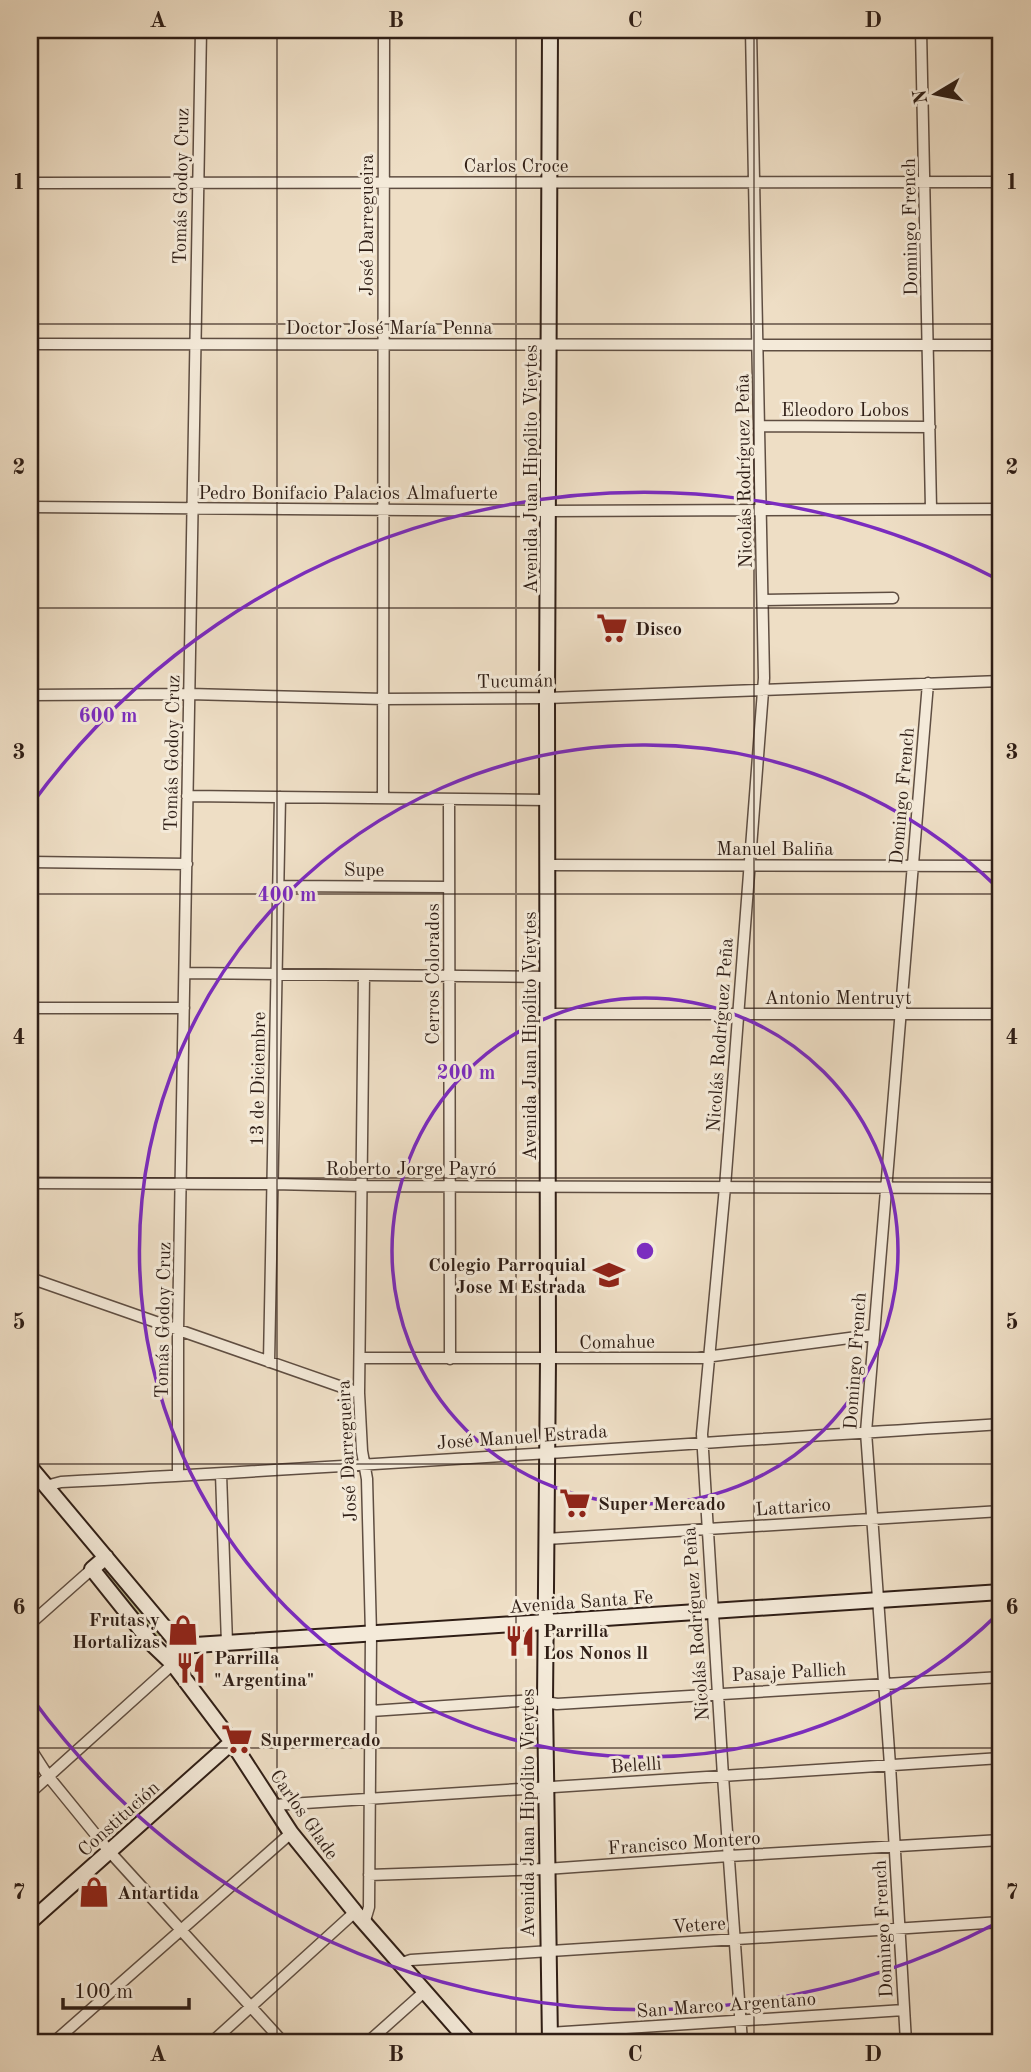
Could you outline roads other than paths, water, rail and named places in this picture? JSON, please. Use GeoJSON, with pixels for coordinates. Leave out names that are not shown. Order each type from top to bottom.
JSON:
{"type":"FeatureCollection","features":[{"type":"Feature","properties":{"kind":"street","name":"Tomás Godoy Cruz"},"geometry":{"type":"LineString","coordinates":[[178,1476],[178,1330],[201,30]]}},
{"type":"Feature","properties":{"kind":"street","name":"José Darregueira"},"geometry":{"type":"LineString","coordinates":[[383,798],[384,30]]}},
{"type":"Feature","properties":{"kind":"street","name":"Avenida Juan Hipólito Vieytes"},"geometry":{"type":"LineString","coordinates":[[550,30],[545,1702],[550,2038]]}},
{"type":"Feature","properties":{"kind":"street","name":"Nicolás Rodríguez Peña"},"geometry":{"type":"LineString","coordinates":[[741,2042],[702,1441],[764,690],[751,30]]}},
{"type":"Feature","properties":{"kind":"street","name":"Domingo French"},"geometry":{"type":"LineString","coordinates":[[921,30],[931,508]]}},
{"type":"Feature","properties":{"kind":"street","name":"Carlos Croce"},"geometry":{"type":"LineString","coordinates":[[30,183],[1001,182]]}},
{"type":"Feature","properties":{"kind":"street","name":"Doctor José María Penna"},"geometry":{"type":"LineString","coordinates":[[30,344],[1001,345]]}},
{"type":"Feature","properties":{"kind":"street","name":"Eleodoro Lobos"},"geometry":{"type":"LineString","coordinates":[[759,426],[930,427]]}},
{"type":"Feature","properties":{"kind":"street","name":"Pedro Bonifacio Palacios Almafuerte"},"geometry":{"type":"LineString","coordinates":[[30,508],[549,511],[1001,509]]}},
{"type":"Feature","properties":{"kind":"street"},"geometry":{"type":"LineString","coordinates":[[763,600],[893,598]]}},
{"type":"Feature","properties":{"kind":"street","name":"Tucumán"},"geometry":{"type":"LineString","coordinates":[[30,695],[547,698],[1001,681]]}},
{"type":"Feature","properties":{"kind":"street","name":"Domingo French"},"geometry":{"type":"LineString","coordinates":[[906,2042],[890,1765],[866,1432],[928,683]]}},
{"type":"Feature","properties":{"kind":"street"},"geometry":{"type":"LineString","coordinates":[[187,796],[548,800]]}},
{"type":"Feature","properties":{"kind":"street","name":"13 de Diciembre"},"geometry":{"type":"LineString","coordinates":[[269,1362],[280,797]]}},
{"type":"Feature","properties":{"kind":"street","name":"Cerros Colorados"},"geometry":{"type":"LineString","coordinates":[[449,799],[450,1359]]}},
{"type":"Feature","properties":{"kind":"street"},"geometry":{"type":"LineString","coordinates":[[30,862],[187,864]]}},
{"type":"Feature","properties":{"kind":"street","name":"Manuel Baliña"},"geometry":{"type":"LineString","coordinates":[[548,865],[1001,866]]}},
{"type":"Feature","properties":{"kind":"street","name":"Supe"},"geometry":{"type":"LineString","coordinates":[[278,886],[449,887]]}},
{"type":"Feature","properties":{"kind":"street"},"geometry":{"type":"LineString","coordinates":[[185,974],[549,977]]}},
{"type":"Feature","properties":{"kind":"street","name":"José Darregueira"},"geometry":{"type":"LineString","coordinates":[[359,1918],[369,1907],[371,1711],[367,1479],[359,1393],[364,975]]}},
{"type":"Feature","properties":{"kind":"street"},"geometry":{"type":"LineString","coordinates":[[30,1008],[184,1008]]}},
{"type":"Feature","properties":{"kind":"street","name":"Antonio Mentruyt"},"geometry":{"type":"LineString","coordinates":[[548,1014],[1001,1014]]}},
{"type":"Feature","properties":{"kind":"street","name":"Roberto Jorge Payró"},"geometry":{"type":"LineString","coordinates":[[30,1183],[1001,1188]]}},
{"type":"Feature","properties":{"kind":"street"},"geometry":{"type":"LineString","coordinates":[[30,1278],[359,1393]]}},
{"type":"Feature","properties":{"kind":"street","name":"Comahue"},"geometry":{"type":"LineString","coordinates":[[360,1358],[709,1357],[872,1335]]}},
{"type":"Feature","properties":{"kind":"street","name":"José Manuel Estrada"},"geometry":{"type":"LineString","coordinates":[[46,1486],[61,1482],[1001,1424]]}},
{"type":"Feature","properties":{"kind":"street"},"geometry":{"type":"LineString","coordinates":[[30,1467],[180,1646],[170,1660],[30,1793]]}},
{"type":"Feature","properties":{"kind":"street"},"geometry":{"type":"LineString","coordinates":[[221,1474],[227,1643]]}},
{"type":"Feature","properties":{"kind":"street","name":"Lattarico"},"geometry":{"type":"LineString","coordinates":[[546,1539],[1001,1511]]}},
{"type":"Feature","properties":{"kind":"street"},"geometry":{"type":"LineString","coordinates":[[30,1624],[106,1558]]}},
{"type":"Feature","properties":{"kind":"street","name":"Carlos Glade"},"geometry":{"type":"LineString","coordinates":[[92,1569],[152,1644],[170,1660],[232,1742],[291,1833],[359,1918],[469,2042]]}},
{"type":"Feature","properties":{"kind":"street","name":"Avenida Santa Fe"},"geometry":{"type":"LineString","coordinates":[[180,1646],[1001,1592]]}},
{"type":"Feature","properties":{"kind":"street","name":"Pasaje Pallich"},"geometry":{"type":"LineString","coordinates":[[371,1711],[534,1700],[557,1704],[1001,1677]]}},
{"type":"Feature","properties":{"kind":"street","name":"Constitución"},"geometry":{"type":"LineString","coordinates":[[30,1922],[232,1742]]}},
{"type":"Feature","properties":{"kind":"street"},"geometry":{"type":"LineString","coordinates":[[30,1748],[48,1776],[109,1851],[283,2042]]}},
{"type":"Feature","properties":{"kind":"street","name":"Belelli"},"geometry":{"type":"LineString","coordinates":[[274,1805],[1001,1758]]}},
{"type":"Feature","properties":{"kind":"street"},"geometry":{"type":"LineString","coordinates":[[54,2042],[291,1833]]}},
{"type":"Feature","properties":{"kind":"street","name":"Francisco Montero"},"geometry":{"type":"LineString","coordinates":[[369,1875],[546,1869],[1001,1839]]}},
{"type":"Feature","properties":{"kind":"street"},"geometry":{"type":"LineString","coordinates":[[212,2042],[359,1918]]}},
{"type":"Feature","properties":{"kind":"street","name":"Vetere"},"geometry":{"type":"LineString","coordinates":[[399,1964],[411,1960],[1001,1922]]}},
{"type":"Feature","properties":{"kind":"street"},"geometry":{"type":"LineString","coordinates":[[368,2042],[424,1992]]}},
{"type":"Feature","properties":{"kind":"street","name":"San Marco Argentano"},"geometry":{"type":"LineString","coordinates":[[550,2038],[904,2010]]}},
{"type":"Feature","properties":{"kind":"place","name":"Disco"},"geometry":{"type":"Point","coordinates":[612,628]}},
{"type":"Feature","properties":{"kind":"place","name":"Colegio Parroquial Jose M Estrada"},"geometry":{"type":"Point","coordinates":[609,1275]}},
{"type":"Feature","properties":{"kind":"place","name":"Super Mercado"},"geometry":{"type":"Point","coordinates":[575,1503]}},
{"type":"Feature","properties":{"kind":"place","name":"Frutas y Hortalizas"},"geometry":{"type":"Point","coordinates":[183,1630]}},
{"type":"Feature","properties":{"kind":"place","name":"Parrilla Los Nonos ll"},"geometry":{"type":"Point","coordinates":[520,1641]}},
{"type":"Feature","properties":{"kind":"place","name":"Parrilla \"Argentina\""},"geometry":{"type":"Point","coordinates":[191,1668]}},
{"type":"Feature","properties":{"kind":"place","name":"Supermercado"},"geometry":{"type":"Point","coordinates":[237,1739]}},
{"type":"Feature","properties":{"kind":"place","name":"Antartida"},"geometry":{"type":"Point","coordinates":[94,1892]}}]}
